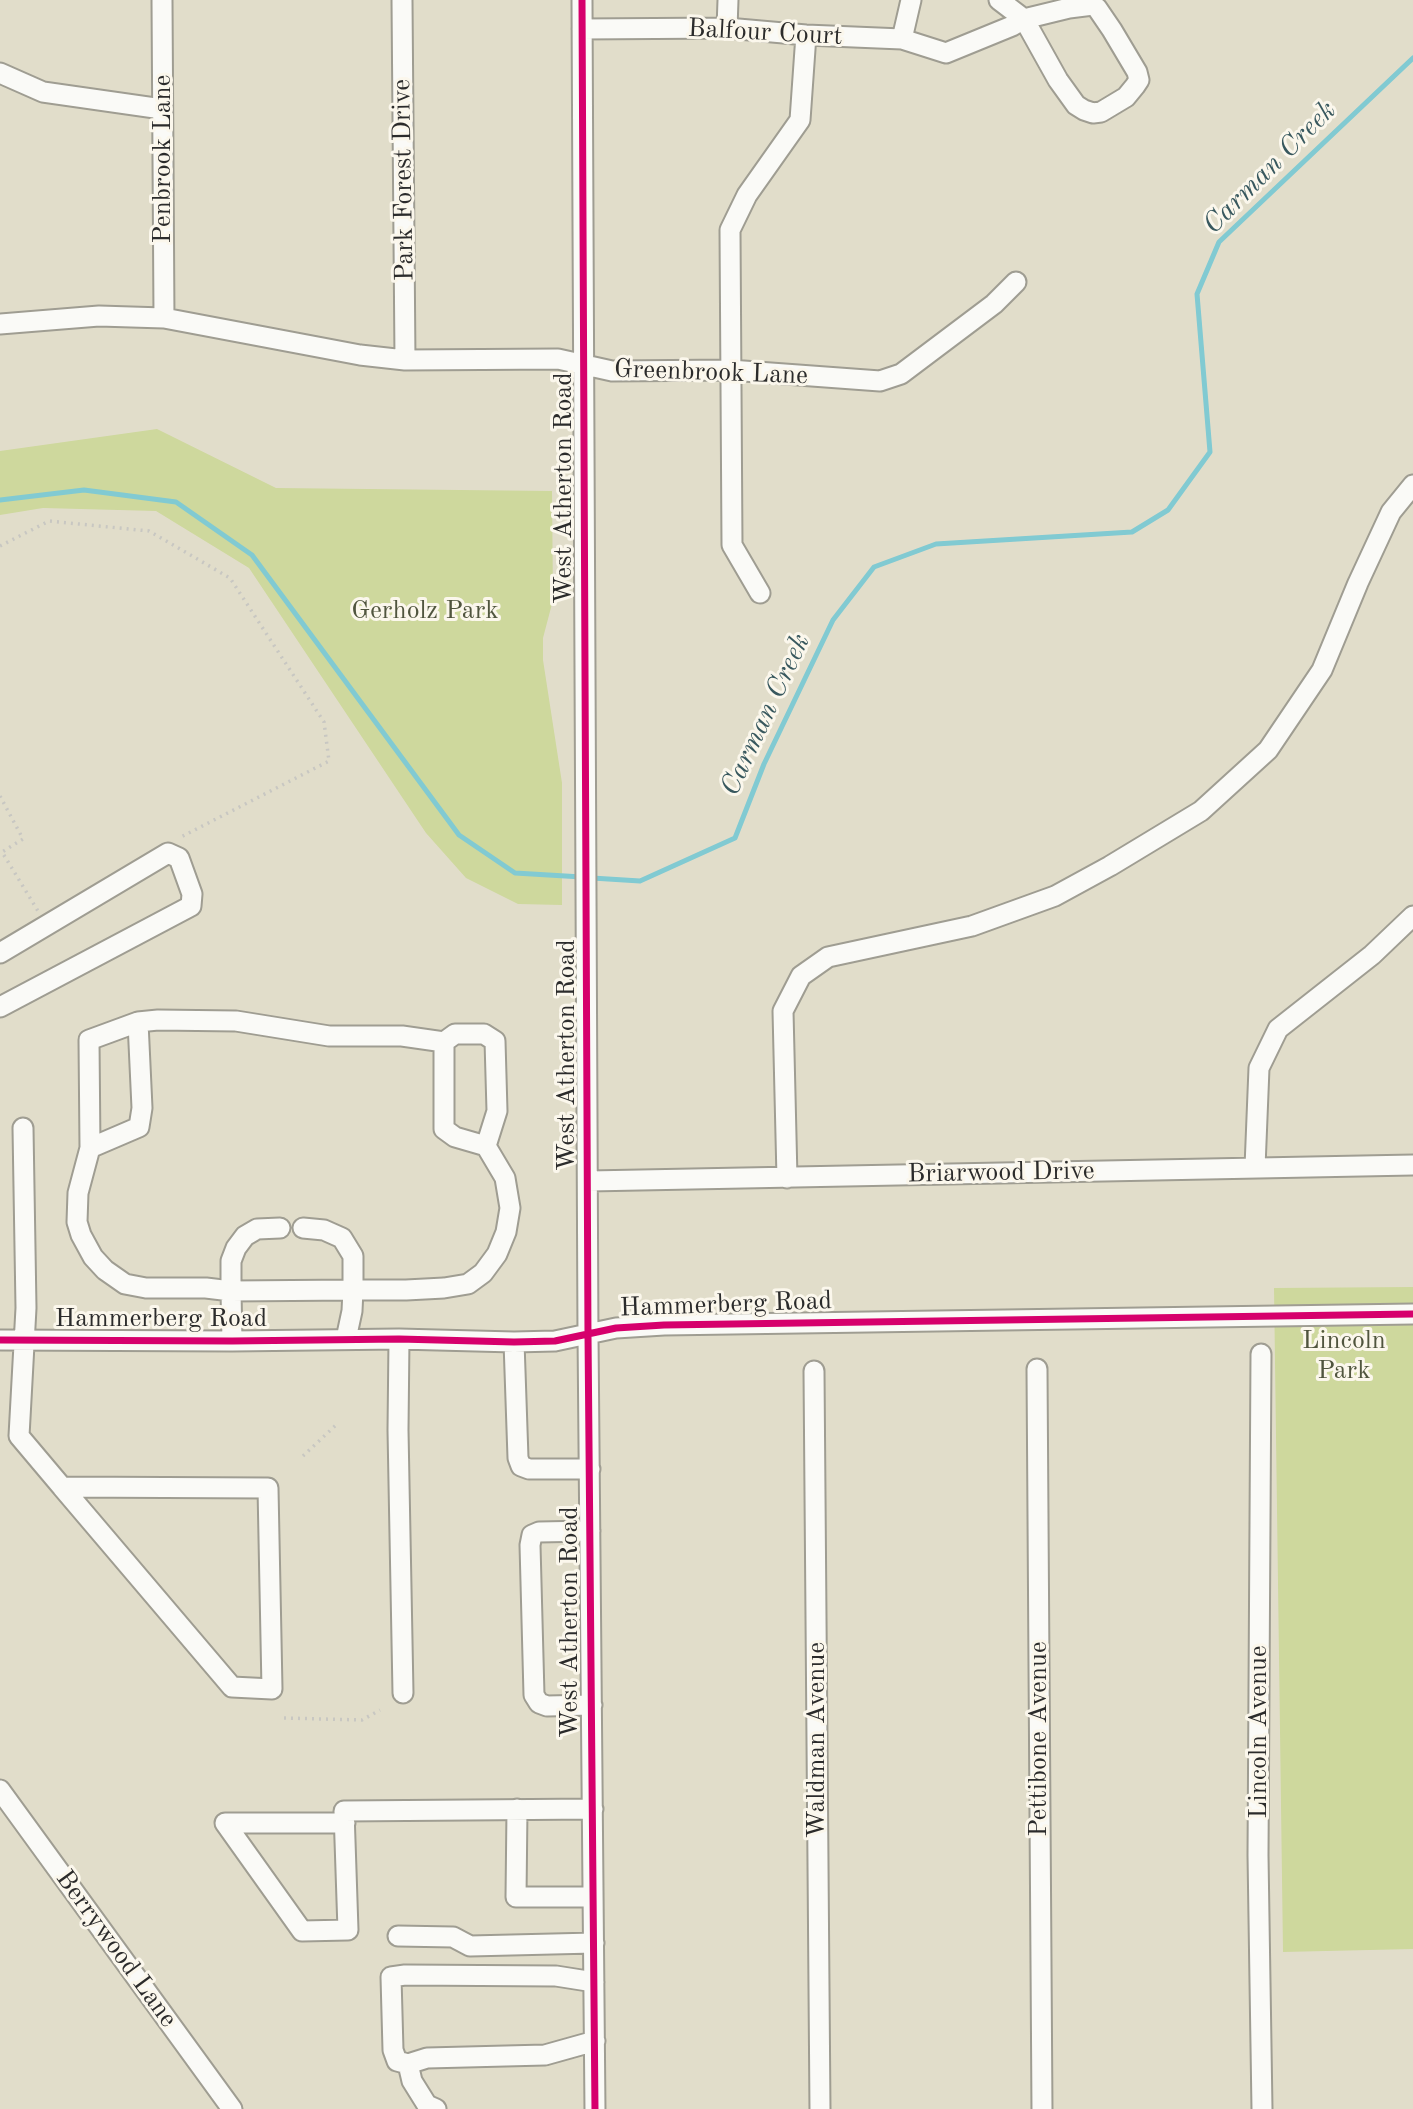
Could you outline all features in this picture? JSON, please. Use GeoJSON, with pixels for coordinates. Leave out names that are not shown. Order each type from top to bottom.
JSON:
{"type":"FeatureCollection","features":[{"type":"Feature","properties":{"kind":"street","name":"Penbrook Lane"},"geometry":{"type":"LineString","coordinates":[[162,0],[164,318]]}},
{"type":"Feature","properties":{"kind":"street","name":"Park Forest Drive"},"geometry":{"type":"LineString","coordinates":[[402,0],[405,360]]}},
{"type":"Feature","properties":{"kind":"street","name":"West Atherton Road"},"geometry":{"type":"LineString","coordinates":[[582,0],[588,1334],[595,2109]]}},
{"type":"Feature","properties":{"kind":"street"},"geometry":{"type":"LineString","coordinates":[[727,28],[728,0]]}},
{"type":"Feature","properties":{"kind":"street"},"geometry":{"type":"LineString","coordinates":[[902,39],[911,0]]}},
{"type":"Feature","properties":{"kind":"street"},"geometry":{"type":"LineString","coordinates":[[999,0],[1024,19],[1058,80],[1076,104],[1084,110],[1101,112],[1126,97],[1139,80],[1137,72],[1093,5],[1024,19]]}},
{"type":"Feature","properties":{"kind":"street","name":"Balfour Court"},"geometry":{"type":"LineString","coordinates":[[582,29],[727,28],[902,39],[946,53],[1024,19]]}},
{"type":"Feature","properties":{"kind":"street"},"geometry":{"type":"LineString","coordinates":[[760,593],[732,545],[730,230],[747,195],[800,120],[806,35]]}},
{"type":"Feature","properties":{"kind":"street"},"geometry":{"type":"LineString","coordinates":[[0,73],[43,92],[162,109]]}},
{"type":"Feature","properties":{"kind":"street","name":"Greenbrook Lane"},"geometry":{"type":"LineString","coordinates":[[0,324],[99,316],[164,318],[360,355],[405,360],[558,359],[612,371],[730,370],[880,381],[901,374],[994,304],[1016,282]]}},
{"type":"Feature","properties":{"kind":"street"},"geometry":{"type":"LineString","coordinates":[[787,1178],[783,1011],[801,976],[828,957],[972,926],[1055,896],[1201,811],[1268,750],[1322,670],[1391,512],[1413,485]]}},
{"type":"Feature","properties":{"kind":"street"},"geometry":{"type":"LineString","coordinates":[[0,953],[168,853],[179,858],[192,894],[191,906],[0,1006]]}},
{"type":"Feature","properties":{"kind":"street"},"geometry":{"type":"LineString","coordinates":[[1255,1167],[1259,1068],[1278,1029],[1372,955],[1413,916]]}},
{"type":"Feature","properties":{"kind":"street"},"geometry":{"type":"LineString","coordinates":[[444,1042],[444,1129],[455,1137],[486,1146],[505,1178],[509,1209],[506,1232],[497,1254],[483,1273],[468,1284],[444,1288],[353,1290],[231,1291],[206,1288],[146,1288],[125,1284],[105,1270],[93,1257],[81,1236],[77,1222],[78,1193],[90,1148],[89,1040],[138,1022],[236,1021],[329,1036],[402,1036],[444,1042],[455,1034],[484,1034],[495,1041],[497,1111],[486,1146]]}},
{"type":"Feature","properties":{"kind":"street"},"geometry":{"type":"LineString","coordinates":[[90,1148],[139,1127],[142,1108],[138,1022]]}},
{"type":"Feature","properties":{"kind":"street"},"geometry":{"type":"LineString","coordinates":[[23,1128],[26,1340],[19,1437],[232,1687],[272,1689],[268,1488],[62,1487]]}},
{"type":"Feature","properties":{"kind":"street","name":"Briarwood Drive"},"geometry":{"type":"LineString","coordinates":[[589,1181],[1413,1165]]}},
{"type":"Feature","properties":{"kind":"street"},"geometry":{"type":"LineString","coordinates":[[232,1341],[231,1261],[236,1248],[245,1236],[257,1229],[280,1228]]}},
{"type":"Feature","properties":{"kind":"street"},"geometry":{"type":"LineString","coordinates":[[303,1228],[324,1230],[342,1238],[353,1256],[352,1311],[346,1339]]}},
{"type":"Feature","properties":{"kind":"street","name":"Hammerberg Road"},"geometry":{"type":"LineString","coordinates":[[0,1340],[399,1339],[514,1342],[555,1341],[615,1328],[664,1325],[1413,1314]]}},
{"type":"Feature","properties":{"kind":"street"},"geometry":{"type":"LineString","coordinates":[[399,1339],[403,1693]]}},
{"type":"Feature","properties":{"kind":"street"},"geometry":{"type":"LineString","coordinates":[[514,1342],[518,1458],[521,1466],[529,1469],[590,1469]]}},
{"type":"Feature","properties":{"kind":"street","name":"Lincoln Avenue"},"geometry":{"type":"LineString","coordinates":[[1261,1354],[1258,1855],[1262,2109]]}},
{"type":"Feature","properties":{"kind":"street","name":"Pettibone Avenue"},"geometry":{"type":"LineString","coordinates":[[1037,1369],[1042,2109]]}},
{"type":"Feature","properties":{"kind":"street","name":"Waldman Avenue"},"geometry":{"type":"LineString","coordinates":[[814,1371],[820,2109]]}},
{"type":"Feature","properties":{"kind":"street"},"geometry":{"type":"LineString","coordinates":[[590,1531],[539,1532],[532,1535],[530,1545],[534,1695],[540,1703],[547,1706],[592,1705]]}},
{"type":"Feature","properties":{"kind":"street","name":"Berrywood Lane"},"geometry":{"type":"LineString","coordinates":[[0,1790],[232,2109]]}},
{"type":"Feature","properties":{"kind":"street"},"geometry":{"type":"LineString","coordinates":[[517,1809],[516,1897],[593,1897]]}},
{"type":"Feature","properties":{"kind":"street"},"geometry":{"type":"LineString","coordinates":[[345,1823],[225,1823],[302,1931],[348,1930],[345,1823],[344,1811],[593,1809]]}},
{"type":"Feature","properties":{"kind":"street"},"geometry":{"type":"LineString","coordinates":[[398,1936],[453,1937],[470,1946],[594,1943]]}},
{"type":"Feature","properties":{"kind":"street"},"geometry":{"type":"LineString","coordinates":[[594,1982],[556,1976],[405,1975],[391,1978],[393,2050],[397,2061],[408,2064],[426,2058],[545,2055],[595,2041]]}},
{"type":"Feature","properties":{"kind":"street"},"geometry":{"type":"LineString","coordinates":[[408,2064],[412,2081],[427,2105],[436,2109]]}},
{"type":"Feature","properties":{"kind":"path"},"geometry":{"type":"LineString","coordinates":[[0,546],[49,521],[149,531],[230,578],[324,722],[329,761],[179,838]]}},
{"type":"Feature","properties":{"kind":"path"},"geometry":{"type":"LineString","coordinates":[[0,796],[23,838],[2,852],[39,913]]}},
{"type":"Feature","properties":{"kind":"path"},"geometry":{"type":"LineString","coordinates":[[303,1456],[336,1424]]}},
{"type":"Feature","properties":{"kind":"path"},"geometry":{"type":"LineString","coordinates":[[284,1718],[362,1720],[380,1710]]}},
{"type":"Feature","properties":{"kind":"green space","name":"Gerholz Park"},"geometry":{"type":"Polygon","coordinates":[[[157,429],[276,488],[552,491],[553,600],[543,638],[543,660],[562,783],[562,905],[518,904],[466,878],[426,833],[249,568],[156,511],[43,508],[0,515],[0,451],[157,429]]]}},
{"type":"Feature","properties":{"kind":"green space","name":"Lincoln Park"},"geometry":{"type":"Polygon","coordinates":[[[1413,1287],[1413,1949],[1283,1952],[1274,1288],[1413,1287]]]}},
{"type":"Feature","properties":{"kind":"waterway","name":"Carman Creek"},"geometry":{"type":"LineString","coordinates":[[592,878],[640,881],[735,838],[764,764],[833,620],[874,567],[936,544],[1132,532],[1168,510],[1210,452],[1197,294],[1219,242],[1413,58]]}},
{"type":"Feature","properties":{"kind":"waterway","name":"Carman Creek"},"geometry":{"type":"LineString","coordinates":[[0,500],[84,490],[176,502],[252,555],[459,835],[515,873],[582,877]]}},
{"type":"Feature","properties":{"kind":"cycle path"},"geometry":{"type":"LineString","coordinates":[[582,0],[588,1334],[595,2109]]}},
{"type":"Feature","properties":{"kind":"cycle path"},"geometry":{"type":"LineString","coordinates":[[0,1340],[399,1339],[514,1342],[555,1341],[616,1328],[664,1325],[1413,1314]]}}]}
